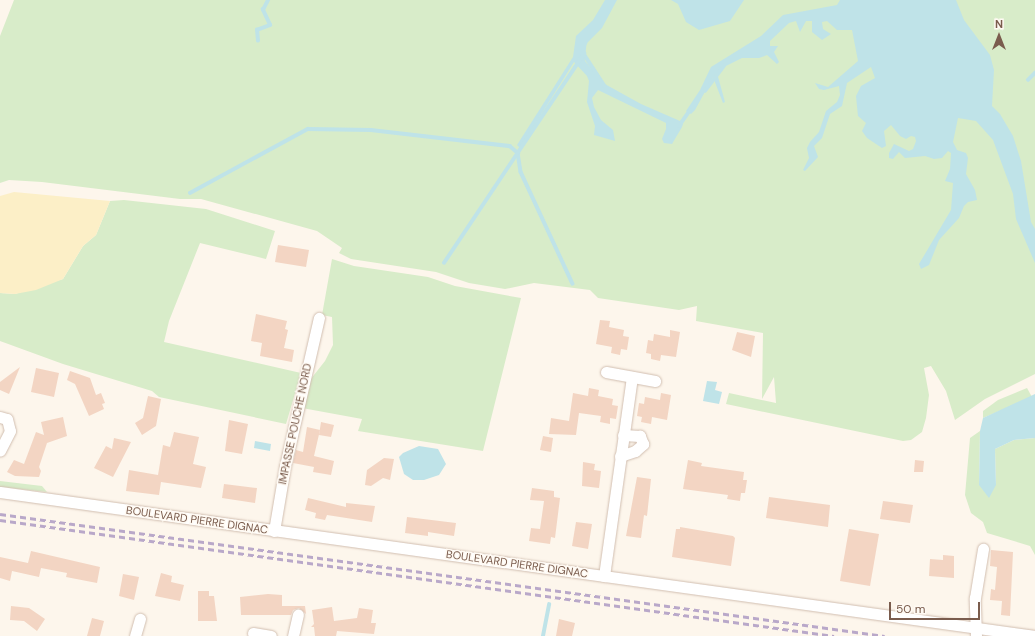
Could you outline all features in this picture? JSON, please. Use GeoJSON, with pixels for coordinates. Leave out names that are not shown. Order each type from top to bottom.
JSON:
{"type":"FeatureCollection","features":[{"type":"Feature","properties":{"kind":"street","name":"IMPASSE POUCHE NORD"},"geometry":{"type":"LineString","coordinates":[[274,531],[285,466],[319,318]]}},
{"type":"Feature","properties":{"kind":"street"},"geometry":{"type":"LineString","coordinates":[[606,372],[655,381]]}},
{"type":"Feature","properties":{"kind":"street"},"geometry":{"type":"LineString","coordinates":[[604,576],[632,377]]}},
{"type":"Feature","properties":{"kind":"street"},"geometry":{"type":"LineString","coordinates":[[0,417],[7,419],[10,431],[0,451]]}},
{"type":"Feature","properties":{"kind":"street"},"geometry":{"type":"LineString","coordinates":[[620,456],[635,451],[643,444],[640,436],[623,435]]}},
{"type":"Feature","properties":{"kind":"street","name":"BOULEVARD PIERRE DIGNAC"},"geometry":{"type":"LineString","coordinates":[[0,492],[604,576],[975,632],[1035,636]]}},
{"type":"Feature","properties":{"kind":"street"},"geometry":{"type":"LineString","coordinates":[[975,632],[975,598],[983,549]]}},
{"type":"Feature","properties":{"kind":"street"},"geometry":{"type":"LineString","coordinates":[[293,636],[298,615]]}},
{"type":"Feature","properties":{"kind":"street"},"geometry":{"type":"LineString","coordinates":[[134,636],[140,619]]}},
{"type":"Feature","properties":{"kind":"street"},"geometry":{"type":"LineString","coordinates":[[252,633],[271,636]]}},
{"type":"Feature","properties":{"kind":"green space"},"geometry":{"type":"Polygon","coordinates":[[[14,0],[1035,0],[1035,374],[985,399],[955,420],[946,391],[931,366],[924,368],[929,395],[926,418],[922,432],[911,440],[903,441],[726,404],[729,393],[776,403],[774,377],[762,399],[763,333],[696,321],[697,306],[679,310],[598,298],[590,290],[534,283],[505,289],[469,283],[436,272],[351,259],[339,253],[342,248],[317,231],[201,199],[180,199],[42,182],[9,180],[0,183],[0,36],[14,0]]]}},
{"type":"Feature","properties":{"kind":"green space"},"geometry":{"type":"Polygon","coordinates":[[[124,200],[206,209],[275,231],[266,259],[200,243],[169,321],[164,342],[301,373],[286,424],[159,397],[152,391],[63,364],[0,341],[0,293],[15,294],[63,279],[83,246],[96,235],[110,201],[124,200]]]}},
{"type":"Feature","properties":{"kind":"green space"},"geometry":{"type":"Polygon","coordinates":[[[332,259],[354,266],[428,277],[455,286],[521,298],[483,451],[358,431],[362,419],[302,408],[310,380],[325,361],[333,345],[332,317],[322,315],[332,259]]]}},
{"type":"Feature","properties":{"kind":"green space"},"geometry":{"type":"Polygon","coordinates":[[[1027,388],[1032,397],[983,418],[983,411],[998,400],[1027,388]]]}},
{"type":"Feature","properties":{"kind":"green space"},"geometry":{"type":"Polygon","coordinates":[[[980,431],[979,485],[996,485],[995,449],[1014,440],[1035,438],[1035,555],[1030,546],[987,533],[983,522],[971,513],[965,495],[970,438],[980,431]]]}},
{"type":"Feature","properties":{"kind":"green space"},"geometry":{"type":"Polygon","coordinates":[[[0,481],[42,486],[47,492],[0,487],[0,481]]]}},
{"type":"Feature","properties":{"kind":"sand"},"geometry":{"type":"Polygon","coordinates":[[[14,192],[110,201],[96,235],[83,246],[63,279],[36,290],[15,294],[0,293],[0,196],[14,192]]]}},
{"type":"Feature","properties":{"kind":"water"},"geometry":{"type":"Polygon","coordinates":[[[605,0],[617,0],[602,28],[588,42],[583,51],[585,61],[603,83],[641,104],[680,121],[683,124],[682,127],[672,144],[664,143],[662,139],[666,129],[666,123],[598,90],[592,98],[594,107],[601,120],[613,130],[615,141],[594,135],[595,126],[587,102],[589,81],[587,76],[574,62],[520,148],[517,145],[573,57],[576,36],[593,20],[605,0]]]}},
{"type":"Feature","properties":{"kind":"water"},"geometry":{"type":"Polygon","coordinates":[[[671,0],[744,0],[730,21],[699,30],[686,22],[678,4],[671,0]]]}},
{"type":"Feature","properties":{"kind":"water"},"geometry":{"type":"Polygon","coordinates":[[[840,0],[956,0],[964,20],[990,55],[994,70],[992,106],[1000,114],[1013,136],[1021,161],[1031,222],[1035,229],[1035,263],[1016,219],[1013,194],[993,140],[976,121],[958,118],[953,142],[957,150],[966,153],[968,158],[966,174],[975,190],[977,200],[968,202],[964,206],[959,218],[939,240],[929,265],[921,269],[919,264],[951,210],[953,183],[945,181],[950,169],[951,153],[948,151],[942,158],[934,159],[925,156],[905,158],[899,152],[893,159],[889,158],[889,153],[894,144],[909,151],[913,149],[916,141],[915,137],[911,136],[906,139],[900,136],[891,125],[884,131],[886,146],[882,148],[867,138],[862,131],[866,123],[858,116],[856,96],[861,86],[875,78],[871,67],[847,83],[842,106],[830,114],[822,138],[814,146],[818,157],[805,171],[803,170],[809,158],[807,148],[819,132],[826,111],[837,102],[840,95],[839,86],[824,90],[819,89],[815,83],[828,87],[858,61],[852,30],[837,30],[827,21],[822,22],[823,29],[831,34],[822,40],[812,32],[812,21],[806,21],[800,32],[796,21],[789,23],[770,41],[770,46],[778,46],[774,52],[779,62],[777,64],[767,55],[759,58],[742,58],[720,69],[717,73],[725,102],[723,103],[713,77],[695,110],[691,114],[686,111],[700,90],[711,67],[761,36],[783,15],[837,5],[840,0]]]}},
{"type":"Feature","properties":{"kind":"water"},"geometry":{"type":"Polygon","coordinates":[[[707,381],[717,382],[715,390],[722,392],[719,404],[703,401],[707,381]]]}},
{"type":"Feature","properties":{"kind":"water"},"geometry":{"type":"Polygon","coordinates":[[[1035,394],[1035,438],[1014,440],[995,449],[996,485],[989,498],[979,485],[980,431],[983,418],[1035,394]]]}},
{"type":"Feature","properties":{"kind":"water"},"geometry":{"type":"Polygon","coordinates":[[[255,441],[271,444],[270,451],[254,448],[255,441]]]}},
{"type":"Feature","properties":{"kind":"water"},"geometry":{"type":"Polygon","coordinates":[[[419,446],[438,449],[446,464],[439,475],[424,480],[413,480],[404,474],[399,457],[403,453],[419,446]]]}},
{"type":"Feature","properties":{"kind":"building"},"geometry":{"type":"Polygon","coordinates":[[[278,245],[309,250],[306,267],[275,262],[278,245]]]}},
{"type":"Feature","properties":{"kind":"building"},"geometry":{"type":"Polygon","coordinates":[[[256,314],[287,321],[285,329],[288,330],[284,348],[294,350],[292,362],[260,356],[262,343],[251,341],[256,314]]]}},
{"type":"Feature","properties":{"kind":"building"},"geometry":{"type":"Polygon","coordinates":[[[600,320],[610,321],[609,327],[624,330],[623,336],[629,337],[627,350],[621,349],[620,355],[611,353],[612,347],[596,344],[600,320]]]}},
{"type":"Feature","properties":{"kind":"building"},"geometry":{"type":"Polygon","coordinates":[[[670,330],[680,332],[676,357],[661,355],[660,361],[651,359],[651,354],[646,353],[648,340],[653,341],[654,334],[670,337],[670,330]]]}},
{"type":"Feature","properties":{"kind":"building"},"geometry":{"type":"Polygon","coordinates":[[[737,332],[755,336],[751,357],[732,350],[737,332]]]}},
{"type":"Feature","properties":{"kind":"building"},"geometry":{"type":"Polygon","coordinates":[[[20,367],[9,394],[0,390],[0,382],[20,367]]]}},
{"type":"Feature","properties":{"kind":"building"},"geometry":{"type":"Polygon","coordinates":[[[36,368],[59,373],[54,397],[31,392],[36,368]]]}},
{"type":"Feature","properties":{"kind":"building"},"geometry":{"type":"Polygon","coordinates":[[[70,371],[90,378],[96,395],[101,393],[105,403],[102,404],[104,409],[89,416],[75,384],[67,380],[70,371]]]}},
{"type":"Feature","properties":{"kind":"building"},"geometry":{"type":"Polygon","coordinates":[[[589,388],[599,390],[598,396],[613,399],[612,405],[618,406],[616,419],[610,418],[610,424],[600,422],[601,416],[579,413],[576,435],[549,434],[551,418],[569,421],[573,393],[588,396],[589,388]]]}},
{"type":"Feature","properties":{"kind":"building"},"geometry":{"type":"Polygon","coordinates":[[[661,393],[671,395],[667,420],[652,417],[651,424],[641,422],[642,417],[637,416],[639,403],[644,404],[645,397],[660,400],[661,393]]]}},
{"type":"Feature","properties":{"kind":"building"},"geometry":{"type":"Polygon","coordinates":[[[148,396],[161,399],[156,426],[142,435],[135,423],[143,418],[148,396]]]}},
{"type":"Feature","properties":{"kind":"building"},"geometry":{"type":"Polygon","coordinates":[[[63,417],[67,436],[47,443],[39,467],[41,471],[39,477],[15,476],[7,472],[14,460],[24,464],[36,432],[44,435],[41,422],[63,417]]]}},
{"type":"Feature","properties":{"kind":"building"},"geometry":{"type":"Polygon","coordinates":[[[229,420],[248,424],[242,454],[225,451],[229,420]]]}},
{"type":"Feature","properties":{"kind":"building"},"geometry":{"type":"Polygon","coordinates":[[[321,422],[334,425],[331,437],[319,435],[321,422]]]}},
{"type":"Feature","properties":{"kind":"building"},"geometry":{"type":"Polygon","coordinates":[[[307,427],[320,430],[314,456],[334,461],[331,475],[313,472],[314,467],[293,463],[296,450],[303,452],[307,427]]]}},
{"type":"Feature","properties":{"kind":"building"},"geometry":{"type":"Polygon","coordinates":[[[174,432],[199,437],[193,464],[206,467],[201,488],[161,482],[159,495],[126,491],[129,470],[158,475],[163,445],[170,447],[174,432]]]}},
{"type":"Feature","properties":{"kind":"building"},"geometry":{"type":"Polygon","coordinates":[[[543,436],[553,438],[551,452],[540,450],[543,436]]]}},
{"type":"Feature","properties":{"kind":"building"},"geometry":{"type":"Polygon","coordinates":[[[114,438],[131,442],[113,477],[94,468],[106,446],[112,449],[114,438]]]}},
{"type":"Feature","properties":{"kind":"building"},"geometry":{"type":"Polygon","coordinates":[[[384,458],[394,459],[390,480],[383,478],[371,486],[365,485],[367,470],[384,458]]]}},
{"type":"Feature","properties":{"kind":"building"},"geometry":{"type":"Polygon","coordinates":[[[688,460],[702,463],[701,466],[744,472],[743,480],[747,480],[745,493],[741,493],[740,501],[727,499],[728,495],[683,489],[688,460]]]}},
{"type":"Feature","properties":{"kind":"building"},"geometry":{"type":"Polygon","coordinates":[[[915,460],[924,461],[923,472],[914,472],[915,460]]]}},
{"type":"Feature","properties":{"kind":"building"},"geometry":{"type":"Polygon","coordinates":[[[583,462],[595,464],[594,470],[601,471],[599,488],[582,486],[583,462]]]}},
{"type":"Feature","properties":{"kind":"building"},"geometry":{"type":"Polygon","coordinates":[[[637,477],[651,479],[647,516],[644,515],[641,538],[626,536],[637,477]]]}},
{"type":"Feature","properties":{"kind":"building"},"geometry":{"type":"Polygon","coordinates":[[[224,484],[257,488],[255,503],[222,498],[224,484]]]}},
{"type":"Feature","properties":{"kind":"building"},"geometry":{"type":"Polygon","coordinates":[[[532,488],[554,491],[554,497],[560,498],[555,538],[551,537],[550,544],[529,541],[531,528],[540,529],[544,501],[530,500],[532,488]]]}},
{"type":"Feature","properties":{"kind":"building"},"geometry":{"type":"Polygon","coordinates":[[[769,497],[830,505],[828,527],[766,518],[769,497]]]}},
{"type":"Feature","properties":{"kind":"building"},"geometry":{"type":"Polygon","coordinates":[[[308,498],[346,507],[346,503],[375,506],[372,522],[327,515],[325,520],[315,518],[316,513],[305,510],[308,498]]]}},
{"type":"Feature","properties":{"kind":"building"},"geometry":{"type":"Polygon","coordinates":[[[883,501],[913,505],[910,523],[880,519],[883,501]]]}},
{"type":"Feature","properties":{"kind":"building"},"geometry":{"type":"Polygon","coordinates":[[[407,517],[456,523],[454,536],[428,532],[428,536],[405,533],[407,517]]]}},
{"type":"Feature","properties":{"kind":"building"},"geometry":{"type":"Polygon","coordinates":[[[576,522],[592,524],[588,549],[572,546],[576,522]]]}},
{"type":"Feature","properties":{"kind":"building"},"geometry":{"type":"Polygon","coordinates":[[[680,527],[733,536],[735,538],[731,566],[672,557],[676,529],[680,529],[680,527]]]}},
{"type":"Feature","properties":{"kind":"building"},"geometry":{"type":"Polygon","coordinates":[[[849,529],[879,534],[870,586],[840,581],[849,529]]]}},
{"type":"Feature","properties":{"kind":"building"},"geometry":{"type":"Polygon","coordinates":[[[991,550],[1013,552],[1010,616],[1001,615],[1002,601],[990,600],[991,589],[995,590],[997,567],[990,566],[991,550]]]}},
{"type":"Feature","properties":{"kind":"building"},"geometry":{"type":"Polygon","coordinates":[[[31,551],[100,567],[97,583],[66,577],[67,573],[41,568],[39,577],[12,571],[10,581],[0,578],[0,557],[28,563],[31,551]]]}},
{"type":"Feature","properties":{"kind":"building"},"geometry":{"type":"Polygon","coordinates":[[[943,555],[954,556],[954,578],[929,576],[930,559],[943,560],[943,555]]]}},
{"type":"Feature","properties":{"kind":"building"},"geometry":{"type":"Polygon","coordinates":[[[161,573],[172,576],[171,582],[184,585],[180,601],[155,596],[161,573]]]}},
{"type":"Feature","properties":{"kind":"building"},"geometry":{"type":"Polygon","coordinates":[[[123,574],[139,577],[134,600],[119,596],[123,574]]]}},
{"type":"Feature","properties":{"kind":"building"},"geometry":{"type":"Polygon","coordinates":[[[198,591],[209,591],[209,596],[214,596],[217,621],[198,621],[198,591]]]}},
{"type":"Feature","properties":{"kind":"building"},"geometry":{"type":"Polygon","coordinates":[[[268,594],[282,595],[282,606],[305,606],[306,614],[299,608],[293,610],[291,615],[241,615],[240,597],[268,594]]]}},
{"type":"Feature","properties":{"kind":"building"},"geometry":{"type":"Polygon","coordinates":[[[11,606],[29,608],[45,619],[37,631],[24,621],[10,620],[11,606]]]}},
{"type":"Feature","properties":{"kind":"building"},"geometry":{"type":"Polygon","coordinates":[[[332,607],[334,621],[357,618],[359,608],[373,610],[371,623],[376,623],[374,634],[337,631],[336,636],[315,636],[314,627],[311,627],[314,624],[312,610],[332,607]]]}},
{"type":"Feature","properties":{"kind":"building"},"geometry":{"type":"Polygon","coordinates":[[[92,618],[104,621],[100,636],[87,636],[92,618]]]}},
{"type":"Feature","properties":{"kind":"building"},"geometry":{"type":"Polygon","coordinates":[[[559,619],[575,623],[572,636],[556,636],[559,619]]]}},
{"type":"Feature","properties":{"kind":"waterway"},"geometry":{"type":"LineString","coordinates":[[258,41],[257,30],[270,25],[263,10],[268,0]]}},
{"type":"Feature","properties":{"kind":"waterway"},"geometry":{"type":"LineString","coordinates":[[585,44],[584,54],[605,86]]}},
{"type":"Feature","properties":{"kind":"waterway"},"geometry":{"type":"LineString","coordinates":[[444,263],[584,54]]}},
{"type":"Feature","properties":{"kind":"waterway"},"geometry":{"type":"LineString","coordinates":[[705,91],[724,66]]}},
{"type":"Feature","properties":{"kind":"waterway"},"geometry":{"type":"LineString","coordinates":[[1028,80],[1035,73]]}},
{"type":"Feature","properties":{"kind":"waterway"},"geometry":{"type":"LineString","coordinates":[[679,126],[690,110]]}},
{"type":"Feature","properties":{"kind":"waterway"},"geometry":{"type":"LineString","coordinates":[[190,193],[308,129],[371,130],[510,146],[518,153],[521,172],[573,284]]}},
{"type":"Feature","properties":{"kind":"waterway"},"geometry":{"type":"LineString","coordinates":[[543,636],[549,605]]}},
{"type":"Feature","properties":{"kind":"railway"},"geometry":{"type":"LineString","coordinates":[[0,514],[885,636]]}},
{"type":"Feature","properties":{"kind":"railway"},"geometry":{"type":"LineString","coordinates":[[0,520],[834,636]]}}]}
